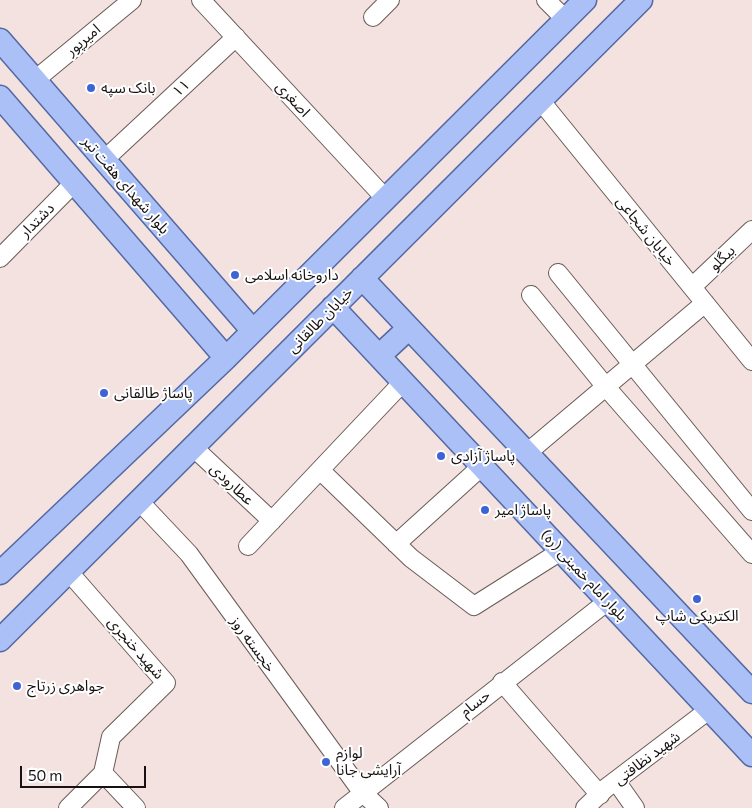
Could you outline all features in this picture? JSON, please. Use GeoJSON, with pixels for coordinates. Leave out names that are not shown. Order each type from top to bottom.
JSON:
{"type":"FeatureCollection","features":[{"type":"Feature","properties":{"kind":"main road"},"geometry":{"type":"LineString","coordinates":[[0,573],[226,358],[585,0]]}},
{"type":"Feature","properties":{"kind":"main road","name":"خیابان طالقانی"},"geometry":{"type":"LineString","coordinates":[[0,640],[634,4]]}},
{"type":"Feature","properties":{"kind":"main road","name":"بلوار شهدای هفت تیر"},"geometry":{"type":"LineString","coordinates":[[0,40],[253,331]]}},
{"type":"Feature","properties":{"kind":"main road"},"geometry":{"type":"LineString","coordinates":[[2,104],[74,183],[226,358]]}},
{"type":"Feature","properties":{"kind":"main road"},"geometry":{"type":"LineString","coordinates":[[362,278],[752,692]]}},
{"type":"Feature","properties":{"kind":"main road","name":"بلوار امام خمینی (ره)"},"geometry":{"type":"LineString","coordinates":[[333,307],[752,755]]}},
{"type":"Feature","properties":{"kind":"main road"},"geometry":{"type":"LineString","coordinates":[[379,356],[409,328]]}},
{"type":"Feature","properties":{"kind":"main road"},"geometry":{"type":"LineString","coordinates":[[0,627],[23,616]]}},
{"type":"Feature","properties":{"kind":"street","name":"امیرپور"},"geometry":{"type":"LineString","coordinates":[[35,80],[132,0]]}},
{"type":"Feature","properties":{"kind":"street","name":"اصغری"},"geometry":{"type":"LineString","coordinates":[[201,0],[386,198]]}},
{"type":"Feature","properties":{"kind":"street"},"geometry":{"type":"LineString","coordinates":[[373,17],[390,0]]}},
{"type":"Feature","properties":{"kind":"street"},"geometry":{"type":"LineString","coordinates":[[546,0],[565,19]]}},
{"type":"Feature","properties":{"kind":"street","name":"۱۱"},"geometry":{"type":"LineString","coordinates":[[104,160],[236,37]]}},
{"type":"Feature","properties":{"kind":"street","name":"خیابان شجاعی"},"geometry":{"type":"LineString","coordinates":[[540,100],[752,361]]}},
{"type":"Feature","properties":{"kind":"street","name":"دشتدار"},"geometry":{"type":"LineString","coordinates":[[0,258],[74,183]]}},
{"type":"Feature","properties":{"kind":"street","name":"بیگلو"},"geometry":{"type":"LineString","coordinates":[[692,287],[752,230]]}},
{"type":"Feature","properties":{"kind":"street"},"geometry":{"type":"LineString","coordinates":[[558,273],[752,511]]}},
{"type":"Feature","properties":{"kind":"street"},"geometry":{"type":"LineString","coordinates":[[531,295],[606,387],[752,554]]}},
{"type":"Feature","properties":{"kind":"street"},"geometry":{"type":"LineString","coordinates":[[527,453],[705,303]]}},
{"type":"Feature","properties":{"kind":"street"},"geometry":{"type":"LineString","coordinates":[[248,546],[321,471],[403,382]]}},
{"type":"Feature","properties":{"kind":"street","name":"عطارودی"},"geometry":{"type":"LineString","coordinates":[[193,447],[272,521]]}},
{"type":"Feature","properties":{"kind":"street"},"geometry":{"type":"LineString","coordinates":[[396,544],[482,466]]}},
{"type":"Feature","properties":{"kind":"street"},"geometry":{"type":"LineString","coordinates":[[321,471],[396,544],[474,606],[561,551]]}},
{"type":"Feature","properties":{"kind":"street","name":"خجسته روز"},"geometry":{"type":"LineString","coordinates":[[139,501],[189,554],[362,792],[379,808]]}},
{"type":"Feature","properties":{"kind":"street","name":"شهید خنجری"},"geometry":{"type":"LineString","coordinates":[[68,571],[166,683],[111,736],[103,773]]}},
{"type":"Feature","properties":{"kind":"street","name":"حسام"},"geometry":{"type":"LineString","coordinates":[[344,808],[502,682],[608,601]]}},
{"type":"Feature","properties":{"kind":"street"},"geometry":{"type":"LineString","coordinates":[[502,682],[600,795]]}},
{"type":"Feature","properties":{"kind":"street","name":"شهید نظافتی"},"geometry":{"type":"LineString","coordinates":[[585,808],[616,781],[710,710]]}},
{"type":"Feature","properties":{"kind":"street"},"geometry":{"type":"LineString","coordinates":[[68,808],[103,773],[136,808]]}},
{"type":"Feature","properties":{"kind":"street"},"geometry":{"type":"LineString","coordinates":[[616,781],[635,808]]}},
{"type":"Feature","properties":{"kind":"place","name":"بانک سپه"},"geometry":{"type":"Point","coordinates":[91,88]}},
{"type":"Feature","properties":{"kind":"place","name":"داروخانه اسلامی"},"geometry":{"type":"Point","coordinates":[235,275]}},
{"type":"Feature","properties":{"kind":"place","name":"پاساژ طالقانی"},"geometry":{"type":"Point","coordinates":[104,393]}},
{"type":"Feature","properties":{"kind":"place","name":"پاساژ آزادی"},"geometry":{"type":"Point","coordinates":[441,456]}},
{"type":"Feature","properties":{"kind":"place","name":"پاساژ امیر"},"geometry":{"type":"Point","coordinates":[485,510]}},
{"type":"Feature","properties":{"kind":"place","name":"الکتریکی شاپ"},"geometry":{"type":"Point","coordinates":[697,599]}},
{"type":"Feature","properties":{"kind":"place","name":"جواهری زرتاج"},"geometry":{"type":"Point","coordinates":[17,686]}},
{"type":"Feature","properties":{"kind":"place","name":"لوازم آرایشی جانا"},"geometry":{"type":"Point","coordinates":[326,762]}}]}
